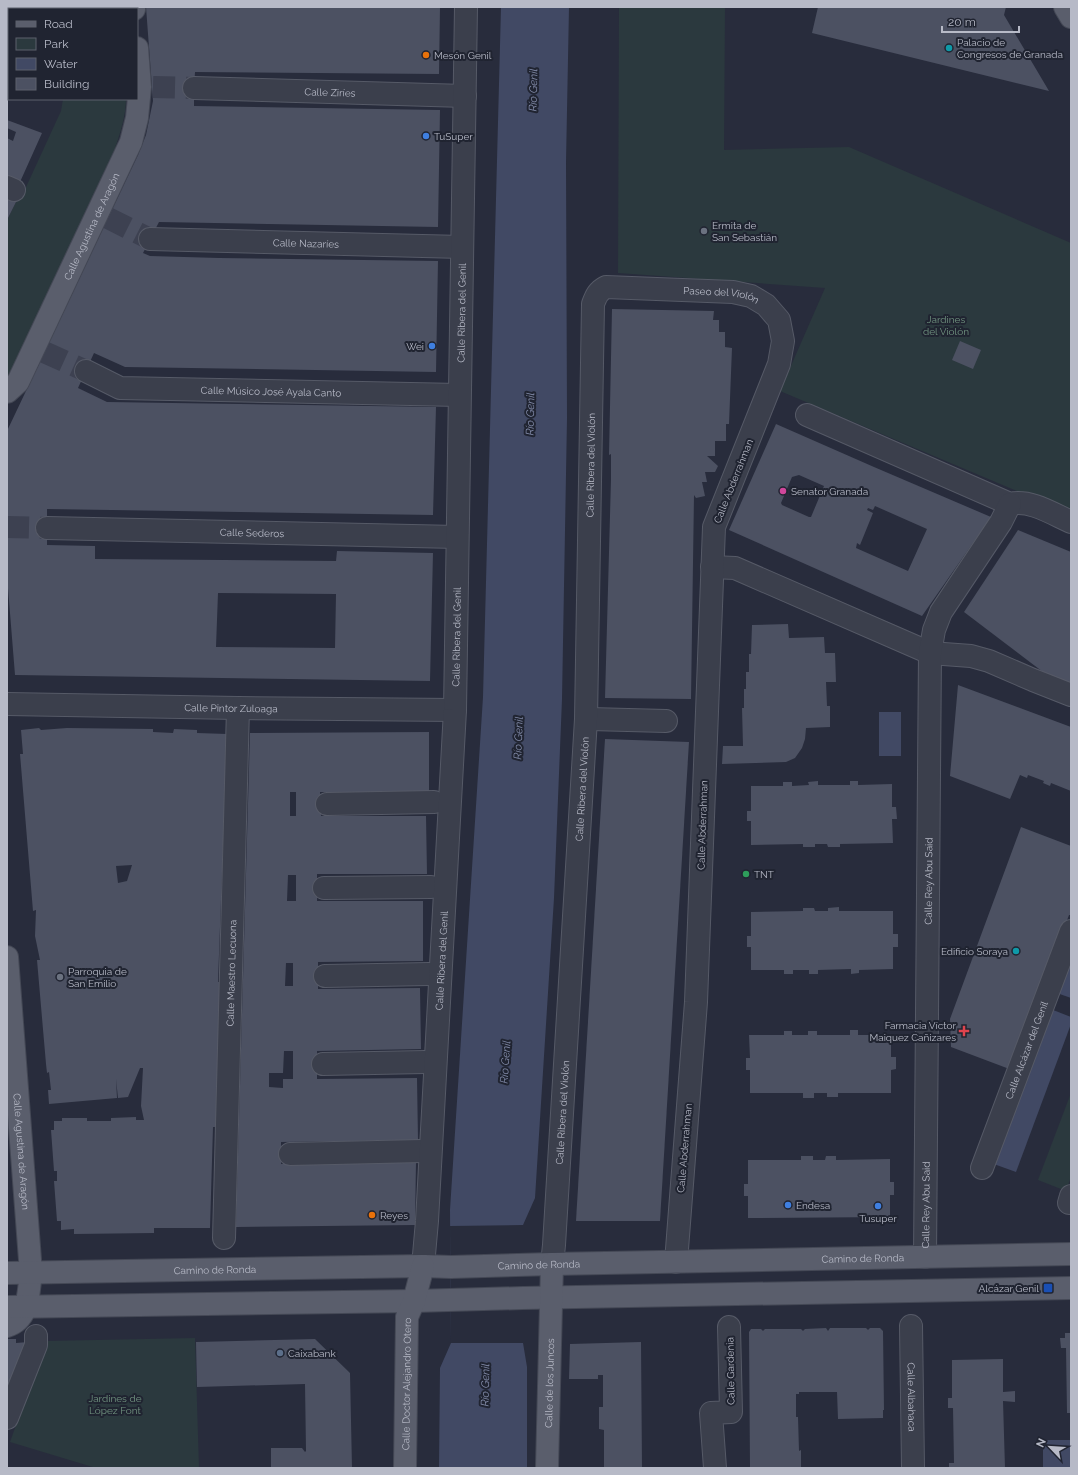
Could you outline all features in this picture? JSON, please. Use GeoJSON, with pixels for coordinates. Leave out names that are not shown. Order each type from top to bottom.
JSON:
{"type":"FeatureCollection","features":[{"type":"Feature","properties":{"kind":"main road"},"geometry":{"type":"LineString","coordinates":[[1065,7],[1071,18]]}},
{"type":"Feature","properties":{"kind":"main road","name":"Calle Agustina de Aragón"},"geometry":{"type":"LineString","coordinates":[[7,392],[18,382],[39,350],[103,215],[131,142],[147,87],[138,52]]}},
{"type":"Feature","properties":{"kind":"main road","name":"Calle Agustina de Aragón"},"geometry":{"type":"LineString","coordinates":[[8,969],[12,1101],[31,1273],[17,1307]]}},
{"type":"Feature","properties":{"kind":"main road","name":"Camino de Ronda"},"geometry":{"type":"LineString","coordinates":[[7,1274],[423,1266],[450,1267],[1071,1254]]}},
{"type":"Feature","properties":{"kind":"main road","name":"Calle de los Juncos"},"geometry":{"type":"LineString","coordinates":[[547,1468],[552,1264]]}},
{"type":"Feature","properties":{"kind":"main road","name":"Calle Doctor Alejandro Otero"},"geometry":{"type":"LineString","coordinates":[[405,1468],[407,1317],[414,1301],[423,1266]]}},
{"type":"Feature","properties":{"kind":"main road"},"geometry":{"type":"LineString","coordinates":[[7,1326],[18,1320],[17,1307],[1071,1288]]}},
{"type":"Feature","properties":{"kind":"street","name":"Calle Ribera del Genil"},"geometry":{"type":"LineString","coordinates":[[423,1266],[428,1213],[455,710],[466,7]]}},
{"type":"Feature","properties":{"kind":"street","name":"Calle Ziríes"},"geometry":{"type":"LineString","coordinates":[[194,88],[465,96]]}},
{"type":"Feature","properties":{"kind":"street","name":"Calle Nazaríes"},"geometry":{"type":"LineString","coordinates":[[150,239],[462,247]]}},
{"type":"Feature","properties":{"kind":"street","name":"Paseo del Violón"},"geometry":{"type":"LineString","coordinates":[[594,313],[593,304],[596,295],[606,287],[733,292],[751,296],[766,305],[779,320],[783,341],[779,364],[766,398]]}},
{"type":"Feature","properties":{"kind":"street","name":"Calle Ribera del Violón"},"geometry":{"type":"LineString","coordinates":[[552,1264],[586,719],[594,313]]}},
{"type":"Feature","properties":{"kind":"street","name":"Calle Músico José Ayala Canto"},"geometry":{"type":"LineString","coordinates":[[86,371],[120,388],[459,395]]}},
{"type":"Feature","properties":{"kind":"street","name":"Calle Abderrahman"},"geometry":{"type":"LineString","coordinates":[[676,1262],[696,1002],[714,527],[766,398]]}},
{"type":"Feature","properties":{"kind":"street"},"geometry":{"type":"LineString","coordinates":[[807,416],[1010,504],[1018,502],[1032,505],[1071,522]]}},
{"type":"Feature","properties":{"kind":"street","name":"Calle Rey Abu Said"},"geometry":{"type":"LineString","coordinates":[[925,1257],[930,653],[934,630],[941,612],[1001,522],[1010,504]]}},
{"type":"Feature","properties":{"kind":"street","name":"Calle Sederos"},"geometry":{"type":"LineString","coordinates":[[47,528],[457,537]]}},
{"type":"Feature","properties":{"kind":"street"},"geometry":{"type":"LineString","coordinates":[[712,567],[735,568],[930,653],[971,656],[989,661],[1071,694]]}},
{"type":"Feature","properties":{"kind":"street","name":"Calle Pintor Zuloaga"},"geometry":{"type":"LineString","coordinates":[[7,704],[455,710]]}},
{"type":"Feature","properties":{"kind":"street","name":"Calle Maestro Lecuona"},"geometry":{"type":"LineString","coordinates":[[224,1238],[238,708]]}},
{"type":"Feature","properties":{"kind":"street"},"geometry":{"type":"LineString","coordinates":[[590,719],[666,721]]}},
{"type":"Feature","properties":{"kind":"street"},"geometry":{"type":"LineString","coordinates":[[327,804],[434,802]]}},
{"type":"Feature","properties":{"kind":"street"},"geometry":{"type":"LineString","coordinates":[[324,888],[431,887]]}},
{"type":"Feature","properties":{"kind":"street","name":"Calle Alcázar del Genil"},"geometry":{"type":"LineString","coordinates":[[982,1168],[1071,931]]}},
{"type":"Feature","properties":{"kind":"street","name":"Calle Ribera del Genil"},"geometry":{"type":"LineString","coordinates":[[325,976],[429,974]]}},
{"type":"Feature","properties":{"kind":"street"},"geometry":{"type":"LineString","coordinates":[[323,1064],[426,1062]]}},
{"type":"Feature","properties":{"kind":"street"},"geometry":{"type":"LineString","coordinates":[[290,1154],[422,1151]]}},
{"type":"Feature","properties":{"kind":"street","name":"Calle Albahaca"},"geometry":{"type":"LineString","coordinates":[[912,1326],[914,1468]]}},
{"type":"Feature","properties":{"kind":"street","name":"Calle Gardenia"},"geometry":{"type":"LineString","coordinates":[[715,1468],[711,1413],[731,1412],[729,1327]]}},
{"type":"Feature","properties":{"kind":"street"},"geometry":{"type":"LineString","coordinates":[[7,1418],[36,1340]]}},
{"type":"Feature","properties":{"kind":"green space"},"geometry":{"type":"Polygon","coordinates":[[[7,7],[45,7],[8,8],[7,97],[7,7]]]}},
{"type":"Feature","properties":{"kind":"green space","name":"Jardines del Violón"},"geometry":{"type":"Polygon","coordinates":[[[619,7],[725,7],[724,150],[849,147],[1071,243],[1071,514],[780,391],[825,288],[618,273],[619,7]]]}},
{"type":"Feature","properties":{"kind":"green space"},"geometry":{"type":"Polygon","coordinates":[[[63,100],[126,100],[124,118],[115,149],[7,380],[7,220],[16,202],[23,194],[61,111],[63,100]]]}},
{"type":"Feature","properties":{"kind":"green space"},"geometry":{"type":"Polygon","coordinates":[[[1071,1093],[1071,1177],[1066,1191],[1038,1180],[1071,1093]]]}},
{"type":"Feature","properties":{"kind":"green space","name":"Jardines de López Font"},"geometry":{"type":"Polygon","coordinates":[[[195,1338],[199,1468],[96,1468],[10,1442],[46,1341],[195,1338]]]}},
{"type":"Feature","properties":{"kind":"water","name":"Río Genil"},"geometry":{"type":"Polygon","coordinates":[[[501,7],[569,7],[566,162],[567,418],[562,699],[554,898],[535,1198],[523,1225],[523,1343],[527,1367],[527,1468],[439,1468],[440,1368],[451,1343],[450,1210],[483,697],[501,7]]]}},
{"type":"Feature","properties":{"kind":"water"},"geometry":{"type":"Polygon","coordinates":[[[879,712],[901,712],[901,756],[879,756],[879,712]]]}},
{"type":"Feature","properties":{"kind":"water"},"geometry":{"type":"Polygon","coordinates":[[[1071,948],[1071,998],[1054,992],[1071,948]]]}},
{"type":"Feature","properties":{"kind":"water"},"geometry":{"type":"Polygon","coordinates":[[[1048,1008],[1071,1017],[1071,1024],[1016,1172],[991,1163],[1048,1008]]]}},
{"type":"Feature","properties":{"kind":"water"},"geometry":{"type":"Polygon","coordinates":[[[1043,1440],[1071,1440],[1071,1468],[1043,1468],[1043,1440]]]}},
{"type":"Feature","properties":{"kind":"pier"},"geometry":{"type":"Polygon","coordinates":[[[523,1225],[523,1343],[451,1343],[450,1226],[523,1225]]]}},
{"type":"Feature","properties":{"kind":"building"},"geometry":{"type":"Polygon","coordinates":[[[61,7],[122,7],[122,8],[61,7]]]}},
{"type":"Feature","properties":{"kind":"building"},"geometry":{"type":"Polygon","coordinates":[[[146,7],[440,7],[439,74],[195,72],[194,88],[194,106],[440,110],[438,227],[159,222],[143,253],[150,256],[219,258],[438,261],[436,372],[125,367],[94,353],[78,388],[107,402],[436,407],[433,515],[47,509],[47,545],[95,546],[95,559],[336,561],[337,551],[433,553],[430,681],[15,675],[7,576],[7,431],[138,155],[146,135],[153,101],[146,7]],[[218,593],[216,647],[335,648],[336,594],[218,593]]]}},
{"type":"Feature","properties":{"kind":"building","name":"Palacio de Congresos de Granada"},"geometry":{"type":"Polygon","coordinates":[[[818,7],[1006,7],[1004,15],[1049,91],[812,33],[818,7]]]}},
{"type":"Feature","properties":{"kind":"building"},"geometry":{"type":"Polygon","coordinates":[[[7,120],[42,133],[20,182],[7,176],[7,138],[13,141],[16,132],[7,128],[7,120]]]}},
{"type":"Feature","properties":{"kind":"building"},"geometry":{"type":"Polygon","coordinates":[[[7,197],[16,202],[7,220],[7,197]]]}},
{"type":"Feature","properties":{"kind":"building"},"geometry":{"type":"Polygon","coordinates":[[[612,309],[714,311],[713,320],[719,320],[719,332],[725,332],[725,347],[732,348],[729,424],[726,424],[726,441],[715,441],[715,456],[707,456],[718,466],[715,472],[705,472],[707,482],[702,482],[705,496],[696,498],[694,495],[691,699],[605,698],[611,479],[611,454],[609,455],[612,309]]]}},
{"type":"Feature","properties":{"kind":"building"},"geometry":{"type":"Polygon","coordinates":[[[960,341],[981,350],[973,369],[952,360],[960,341]]]}},
{"type":"Feature","properties":{"kind":"building"},"geometry":{"type":"Polygon","coordinates":[[[776,424],[991,517],[922,616],[729,530],[776,424]],[[799,475],[792,477],[781,503],[782,505],[811,517],[824,486],[799,475]],[[875,506],[873,510],[868,508],[867,510],[873,513],[860,545],[857,543],[856,548],[908,571],[927,529],[875,506]]]}},
{"type":"Feature","properties":{"kind":"building"},"geometry":{"type":"Polygon","coordinates":[[[1018,530],[1071,552],[1071,685],[1043,672],[964,612],[1018,530]]]}},
{"type":"Feature","properties":{"kind":"building"},"geometry":{"type":"Polygon","coordinates":[[[788,624],[789,638],[824,637],[825,653],[835,653],[836,682],[826,682],[827,706],[830,706],[830,727],[806,728],[802,748],[795,758],[786,762],[722,764],[723,746],[743,746],[742,708],[744,708],[746,672],[749,672],[752,625],[788,624]]]}},
{"type":"Feature","properties":{"kind":"building"},"geometry":{"type":"Polygon","coordinates":[[[958,685],[1071,727],[1071,791],[1051,783],[1050,786],[1043,783],[1044,781],[1028,775],[1027,778],[1020,775],[1010,799],[950,776],[958,685]]]}},
{"type":"Feature","properties":{"kind":"building"},"geometry":{"type":"Polygon","coordinates":[[[39,728],[41,730],[67,728],[153,729],[153,732],[173,733],[174,729],[197,730],[197,733],[227,734],[218,982],[221,982],[216,1127],[213,1127],[210,1228],[154,1228],[154,1233],[74,1234],[74,1229],[61,1230],[61,1221],[57,1221],[54,1181],[57,1181],[57,1171],[54,1171],[51,1130],[54,1130],[54,1121],[62,1121],[62,1118],[87,1118],[87,1121],[111,1121],[111,1118],[136,1117],[136,1120],[144,1120],[141,1106],[143,1068],[140,1068],[128,1097],[118,1098],[116,1079],[117,1098],[49,1104],[48,1090],[51,1090],[49,1072],[47,1073],[46,1064],[37,960],[40,960],[35,936],[36,910],[33,911],[20,754],[23,754],[21,730],[39,728]],[[132,865],[116,866],[118,883],[127,881],[132,865]]]}},
{"type":"Feature","properties":{"kind":"building"},"geometry":{"type":"Polygon","coordinates":[[[429,732],[429,792],[320,792],[321,816],[426,816],[427,874],[317,874],[317,901],[423,901],[423,961],[318,962],[318,989],[420,988],[421,1049],[317,1051],[317,1079],[417,1078],[418,1140],[281,1142],[281,1164],[416,1162],[415,1225],[236,1227],[250,733],[429,732]],[[290,792],[290,816],[296,816],[296,792],[290,792]],[[288,875],[287,901],[296,901],[296,875],[288,875]],[[286,963],[285,986],[293,986],[293,963],[286,963]],[[284,1051],[283,1073],[269,1073],[269,1087],[283,1088],[283,1079],[293,1079],[293,1051],[284,1051]]]}},
{"type":"Feature","properties":{"kind":"building"},"geometry":{"type":"Polygon","coordinates":[[[605,739],[689,742],[660,1221],[576,1221],[605,739]]]}},
{"type":"Feature","properties":{"kind":"building"},"geometry":{"type":"Polygon","coordinates":[[[818,781],[818,785],[850,785],[850,781],[858,781],[858,785],[892,784],[892,807],[896,807],[897,819],[892,819],[893,843],[840,844],[840,847],[828,847],[827,844],[815,844],[815,847],[803,847],[803,844],[751,845],[751,821],[747,821],[747,811],[751,811],[751,786],[783,786],[783,782],[792,782],[792,786],[809,785],[808,782],[818,781]]]}},
{"type":"Feature","properties":{"kind":"building","name":"Edificio Soraya"},"geometry":{"type":"Polygon","coordinates":[[[1021,827],[1071,846],[1071,915],[1069,915],[1012,1070],[951,1047],[950,1019],[1021,827]]]}},
{"type":"Feature","properties":{"kind":"building"},"geometry":{"type":"Polygon","coordinates":[[[839,907],[839,911],[893,911],[893,934],[898,934],[898,947],[893,947],[893,969],[859,970],[859,973],[851,974],[851,969],[818,970],[818,974],[809,974],[809,970],[793,970],[793,974],[784,974],[784,970],[751,970],[751,947],[747,947],[747,936],[751,936],[751,912],[803,911],[803,908],[814,908],[815,911],[828,911],[828,908],[839,907]]]}},
{"type":"Feature","properties":{"kind":"building"},"geometry":{"type":"Polygon","coordinates":[[[850,1030],[858,1030],[858,1035],[891,1035],[891,1057],[896,1057],[896,1069],[891,1070],[891,1093],[838,1093],[838,1097],[827,1097],[827,1093],[814,1093],[814,1098],[803,1098],[803,1093],[750,1093],[750,1070],[746,1070],[746,1058],[750,1058],[749,1035],[784,1035],[784,1031],[792,1031],[792,1035],[808,1035],[808,1031],[817,1031],[817,1035],[850,1035],[850,1030]]]}},
{"type":"Feature","properties":{"kind":"building"},"geometry":{"type":"Polygon","coordinates":[[[801,1156],[813,1156],[813,1160],[825,1160],[826,1156],[836,1156],[836,1160],[890,1159],[890,1182],[894,1182],[894,1195],[890,1195],[890,1217],[748,1218],[748,1196],[744,1196],[744,1184],[748,1184],[748,1160],[801,1160],[801,1156]]]}},
{"type":"Feature","properties":{"kind":"building"},"geometry":{"type":"Polygon","coordinates":[[[826,1328],[828,1331],[830,1328],[866,1328],[868,1330],[870,1328],[880,1328],[883,1331],[883,1418],[838,1419],[837,1392],[799,1392],[799,1394],[796,1394],[796,1417],[798,1417],[801,1468],[750,1468],[749,1332],[751,1329],[761,1329],[763,1331],[765,1329],[801,1329],[803,1331],[805,1329],[826,1328]]]}},
{"type":"Feature","properties":{"kind":"building"},"geometry":{"type":"Polygon","coordinates":[[[1065,1333],[1071,1333],[1071,1413],[1067,1413],[1066,1348],[1061,1348],[1060,1338],[1065,1338],[1065,1333]]]}},
{"type":"Feature","properties":{"kind":"building"},"geometry":{"type":"Polygon","coordinates":[[[7,1339],[16,1339],[16,1343],[28,1342],[7,1394],[7,1339]]]}},
{"type":"Feature","properties":{"kind":"building"},"geometry":{"type":"Polygon","coordinates":[[[315,1339],[350,1373],[352,1468],[271,1468],[271,1448],[302,1448],[305,1452],[306,1451],[305,1384],[197,1387],[196,1342],[315,1339]]]}},
{"type":"Feature","properties":{"kind":"building"},"geometry":{"type":"Polygon","coordinates":[[[641,1342],[642,1468],[604,1468],[604,1430],[599,1429],[599,1407],[603,1407],[603,1375],[598,1375],[598,1379],[569,1379],[570,1344],[641,1342]]]}},
{"type":"Feature","properties":{"kind":"building"},"geometry":{"type":"Polygon","coordinates":[[[1003,1359],[1003,1392],[1015,1391],[1015,1402],[1003,1401],[1005,1468],[949,1468],[949,1463],[954,1463],[953,1408],[948,1408],[948,1398],[952,1398],[952,1360],[1003,1359]]]}},
{"type":"Feature","properties":{"kind":"tunnel"},"geometry":{"type":"LineString","coordinates":[[153,87],[194,88]]}},
{"type":"Feature","properties":{"kind":"tunnel"},"geometry":{"type":"LineString","coordinates":[[108,218],[150,239]]}},
{"type":"Feature","properties":{"kind":"tunnel"},"geometry":{"type":"LineString","coordinates":[[44,352],[86,371]]}},
{"type":"Feature","properties":{"kind":"tunnel"},"geometry":{"type":"LineString","coordinates":[[7,527],[47,528]]}},
{"type":"Feature","properties":{"kind":"place","name":"Palacio de Congresos de Granada"},"geometry":{"type":"Point","coordinates":[949,48]}},
{"type":"Feature","properties":{"kind":"place","name":"Mesón Genil"},"geometry":{"type":"Point","coordinates":[426,55]}},
{"type":"Feature","properties":{"kind":"place","name":"TuSuper"},"geometry":{"type":"Point","coordinates":[426,136]}},
{"type":"Feature","properties":{"kind":"place","name":"Ermita de San Sebastián"},"geometry":{"type":"Point","coordinates":[704,231]}},
{"type":"Feature","properties":{"kind":"place","name":"Wei"},"geometry":{"type":"Point","coordinates":[432,346]}},
{"type":"Feature","properties":{"kind":"place","name":"Senator Granada"},"geometry":{"type":"Point","coordinates":[783,491]}},
{"type":"Feature","properties":{"kind":"place","name":"TNT"},"geometry":{"type":"Point","coordinates":[746,874]}},
{"type":"Feature","properties":{"kind":"place","name":"Edificio Soraya"},"geometry":{"type":"Point","coordinates":[1016,951]}},
{"type":"Feature","properties":{"kind":"place","name":"Parroquia de San Emilio"},"geometry":{"type":"Point","coordinates":[60,977]}},
{"type":"Feature","properties":{"kind":"place","name":"Farmacia Víctor Maiquez Cañizares"},"geometry":{"type":"Point","coordinates":[964,1031]}},
{"type":"Feature","properties":{"kind":"place","name":"Endesa"},"geometry":{"type":"Point","coordinates":[788,1205]}},
{"type":"Feature","properties":{"kind":"place","name":"Tusuper"},"geometry":{"type":"Point","coordinates":[878,1206]}},
{"type":"Feature","properties":{"kind":"place","name":"Reyes"},"geometry":{"type":"Point","coordinates":[372,1215]}},
{"type":"Feature","properties":{"kind":"place","name":"Alcázar Genil"},"geometry":{"type":"Point","coordinates":[1048,1288]}},
{"type":"Feature","properties":{"kind":"place","name":"Caixabank"},"geometry":{"type":"Point","coordinates":[280,1353]}}]}
